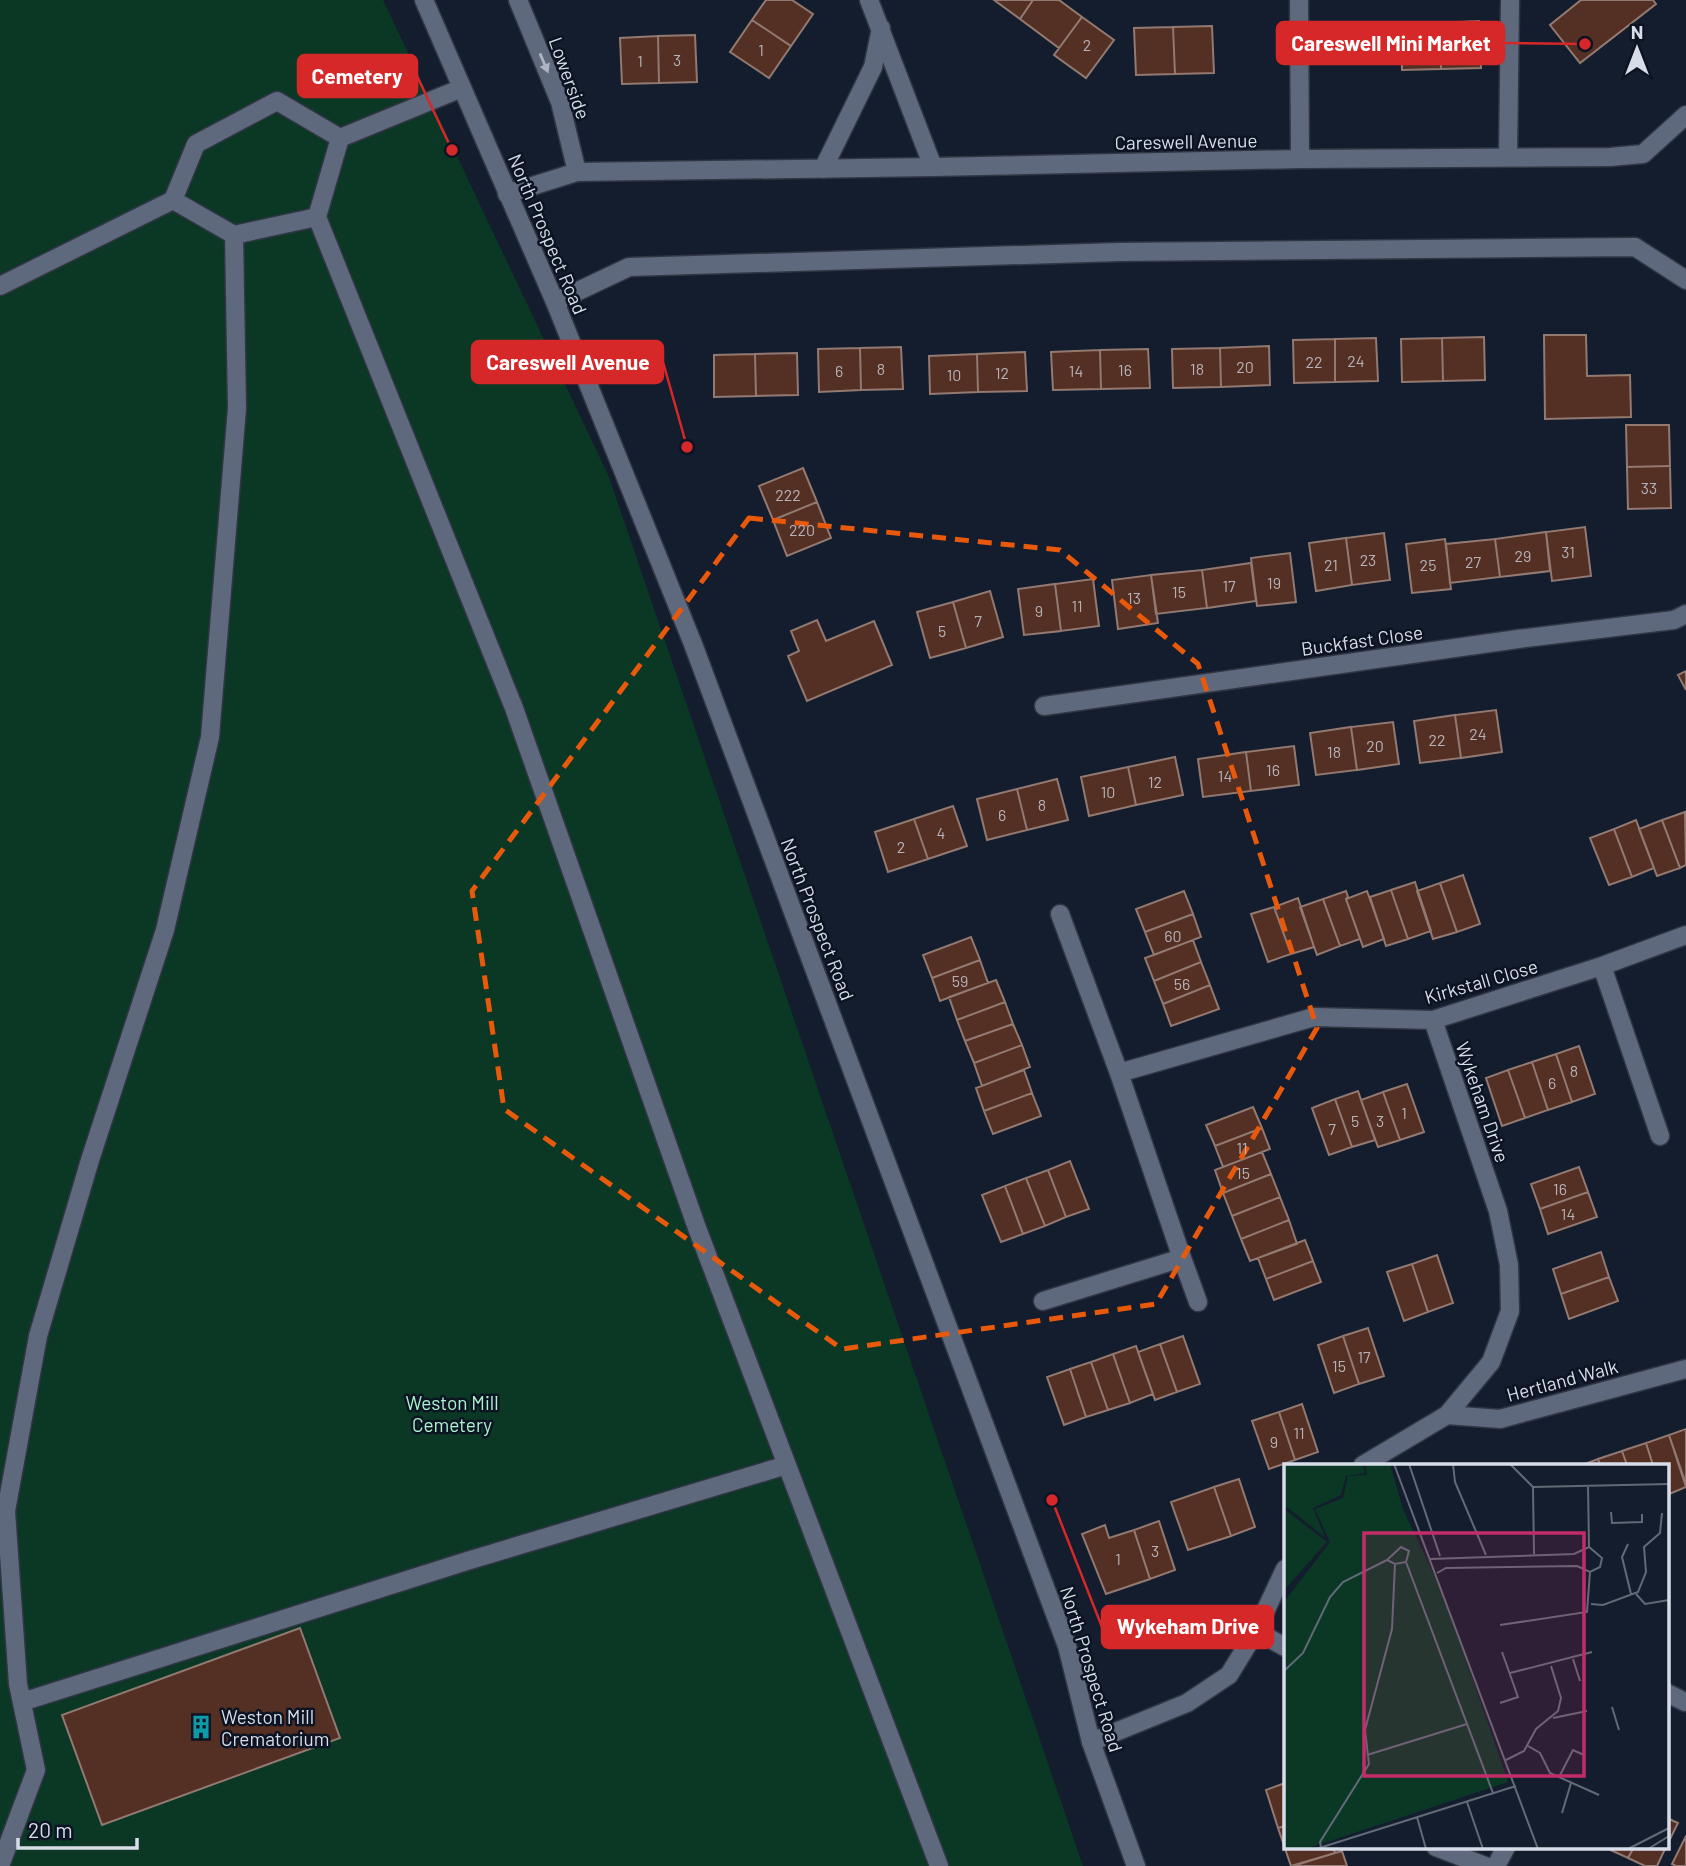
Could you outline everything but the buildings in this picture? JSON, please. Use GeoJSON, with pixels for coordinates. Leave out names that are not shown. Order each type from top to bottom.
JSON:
{"type":"FeatureCollection","features":[{"type":"Feature","properties":{"kind":"street","name":"North Prospect Road"},"geometry":{"type":"LineString","coordinates":[[424,0],[555,302],[693,644],[1067,1646],[1091,1742],[1136,1866]]}},
{"type":"Feature","properties":{"kind":"street","name":"Lowerside"},"geometry":{"type":"LineString","coordinates":[[518,0],[561,102],[577,172]]}},
{"type":"Feature","properties":{"kind":"street"},"geometry":{"type":"LineString","coordinates":[[869,0],[933,167]]}},
{"type":"Feature","properties":{"kind":"street"},"geometry":{"type":"LineString","coordinates":[[1299,0],[1300,159]]}},
{"type":"Feature","properties":{"kind":"street"},"geometry":{"type":"LineString","coordinates":[[1508,158],[1510,2]]}},
{"type":"Feature","properties":{"kind":"street"},"geometry":{"type":"LineString","coordinates":[[823,169],[873,67],[881,29]]}},
{"type":"Feature","properties":{"kind":"street"},"geometry":{"type":"LineString","coordinates":[[340,138],[462,88]]}},
{"type":"Feature","properties":{"kind":"street"},"geometry":{"type":"LineString","coordinates":[[0,286],[173,200],[196,144],[277,101],[340,138]]}},
{"type":"Feature","properties":{"kind":"street","name":"Careswell Avenue"},"geometry":{"type":"LineString","coordinates":[[507,194],[577,172],[1300,159],[1610,157],[1643,153],[1686,115]]}},
{"type":"Feature","properties":{"kind":"street"},"geometry":{"type":"LineString","coordinates":[[340,138],[317,217],[514,708],[697,1228],[939,1866]]}},
{"type":"Feature","properties":{"kind":"street"},"geometry":{"type":"LineString","coordinates":[[173,200],[234,235],[317,217]]}},
{"type":"Feature","properties":{"kind":"street"},"geometry":{"type":"LineString","coordinates":[[0,1866],[36,1770],[18,1685],[6,1511],[38,1336],[90,1160],[165,930],[210,737],[237,408],[234,235]]}},
{"type":"Feature","properties":{"kind":"street"},"geometry":{"type":"LineString","coordinates":[[555,302],[629,267],[1119,252],[1635,247],[1686,280]]}},
{"type":"Feature","properties":{"kind":"street","name":"Buckfast Close"},"geometry":{"type":"LineString","coordinates":[[1044,706],[1518,639],[1674,620],[1686,614]]}},
{"type":"Feature","properties":{"kind":"street"},"geometry":{"type":"LineString","coordinates":[[1060,914],[1119,1073],[1198,1302]]}},
{"type":"Feature","properties":{"kind":"street","name":"Kirkstall Close"},"geometry":{"type":"LineString","coordinates":[[1119,1073],[1314,1017],[1433,1020],[1602,966],[1686,935]]}},
{"type":"Feature","properties":{"kind":"street"},"geometry":{"type":"LineString","coordinates":[[1602,966],[1660,1136]]}},
{"type":"Feature","properties":{"kind":"street","name":"Wykeham Drive"},"geometry":{"type":"LineString","coordinates":[[1365,1464],[1447,1415],[1491,1362],[1510,1311],[1509,1265],[1498,1211],[1433,1020]]}},
{"type":"Feature","properties":{"kind":"street"},"geometry":{"type":"LineString","coordinates":[[1043,1301],[1182,1258]]}},
{"type":"Feature","properties":{"kind":"street","name":"Hertland Walk"},"geometry":{"type":"LineString","coordinates":[[1447,1415],[1500,1419],[1686,1369]]}},
{"type":"Feature","properties":{"kind":"street"},"geometry":{"type":"LineString","coordinates":[[22,1702],[467,1561],[787,1465]]}},
{"type":"Feature","properties":{"kind":"street"},"geometry":{"type":"LineString","coordinates":[[1091,1742],[1187,1703],[1229,1675],[1284,1571]]}},
{"type":"Feature","properties":{"kind":"street"},"geometry":{"type":"LineString","coordinates":[[1255,1630],[1284,1646]]}},
{"type":"Feature","properties":{"kind":"street"},"geometry":{"type":"LineString","coordinates":[[1668,1694],[1685,1702]]}},
{"type":"Feature","properties":{"kind":"street"},"geometry":{"type":"LineString","coordinates":[[1439,1848],[1485,1866]]}},
{"type":"Feature","properties":{"kind":"street"},"geometry":{"type":"LineString","coordinates":[[1496,1866],[1505,1848]]}},
{"type":"Feature","properties":{"kind":"highlighted area"},"geometry":{"type":"Polygon","coordinates":[[[749,518],[1060,550],[1198,664],[1317,1028],[1156,1304],[842,1349],[504,1109],[472,891],[749,518]]]}},
{"type":"Feature","properties":{"kind":"green space","name":"Weston Mill Cemetery"},"geometry":{"type":"Polygon","coordinates":[[[0,0],[383,0],[609,477],[1083,1866],[0,1866],[0,0]]]}},
{"type":"Feature","properties":{"kind":"place","name":"Careswell Mini Market"},"geometry":{"type":"Point","coordinates":[1585,44]}},
{"type":"Feature","properties":{"kind":"place","name":"Cemetery"},"geometry":{"type":"Point","coordinates":[452,150]}},
{"type":"Feature","properties":{"kind":"place","name":"Careswell Avenue"},"geometry":{"type":"Point","coordinates":[687,447]}},
{"type":"Feature","properties":{"kind":"place","name":"Wykeham Drive"},"geometry":{"type":"Point","coordinates":[1052,1500]}},
{"type":"Feature","properties":{"kind":"place","name":"Weston Mill Crematorium"},"geometry":{"type":"Point","coordinates":[201,1727]}}]}
